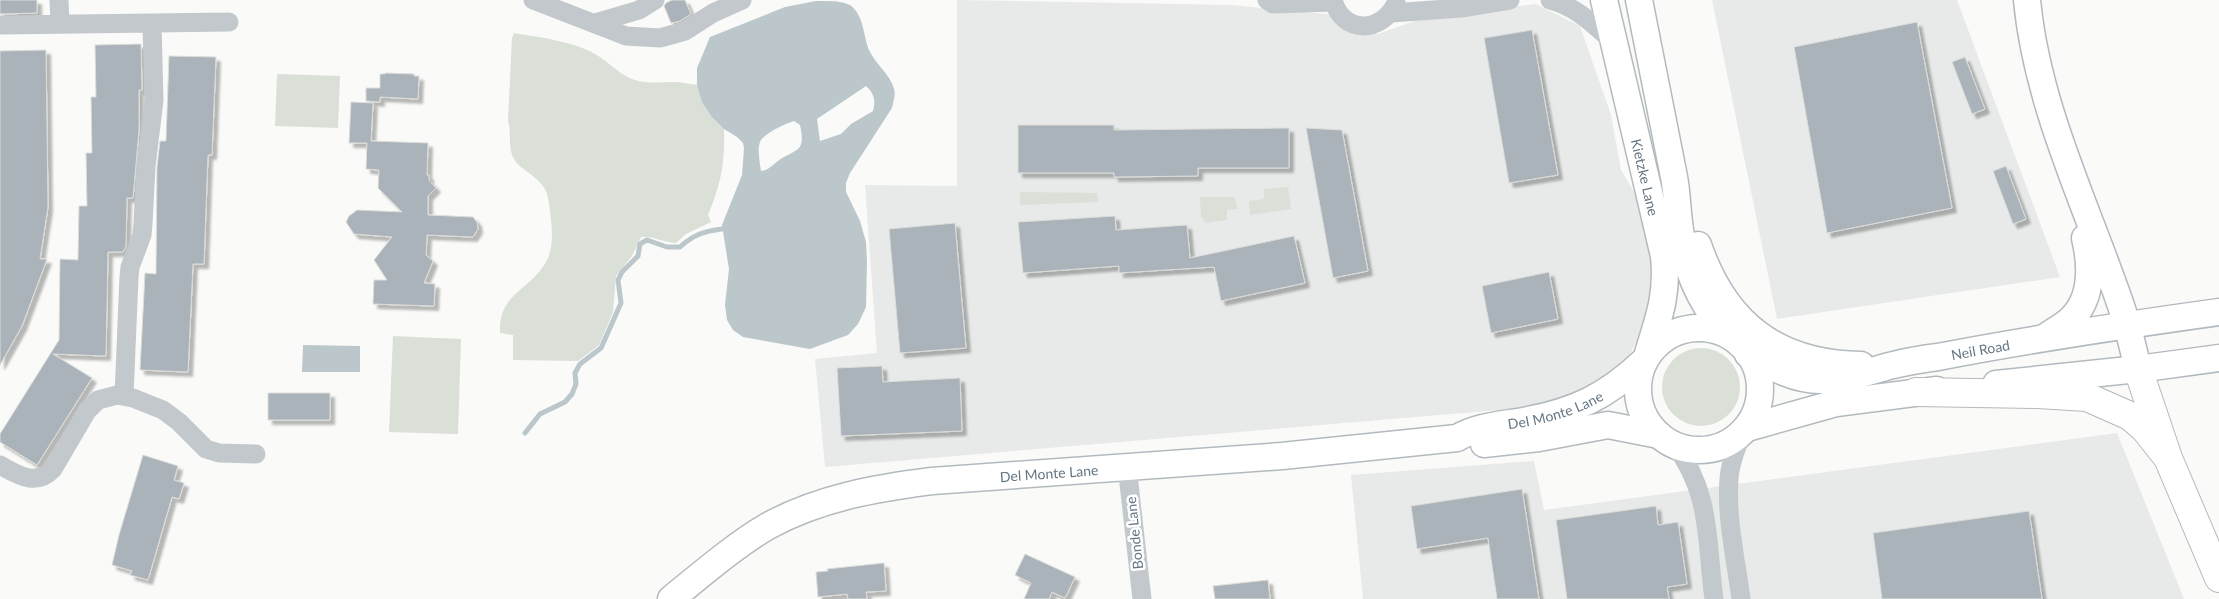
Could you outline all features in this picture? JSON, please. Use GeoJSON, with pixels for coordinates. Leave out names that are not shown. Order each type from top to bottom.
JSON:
{"type":"FeatureCollection","features":[{"type":"Feature","properties":{"kind":"highway"},"geometry":{"type":"LineString","coordinates":[[2138,369],[2168,458],[2219,578]]}},
{"type":"Feature","properties":{"kind":"highway"},"geometry":{"type":"LineString","coordinates":[[1916,392],[2057,394],[2087,397],[2130,416],[2145,429],[2168,458]]}},
{"type":"Feature","properties":{"kind":"main road","name":"Kietzke Lane"},"geometry":{"type":"LineString","coordinates":[[1604,0],[1664,256],[1666,288],[1646,359]]}},
{"type":"Feature","properties":{"kind":"main road","name":"Kietzke Lane"},"geometry":{"type":"LineString","coordinates":[[1639,0],[1677,194],[1682,244],[1695,288],[1708,312],[1725,334]]}},
{"type":"Feature","properties":{"kind":"main road"},"geometry":{"type":"LineString","coordinates":[[2027,0],[2032,47],[2041,81],[2127,324],[2138,369]]}},
{"type":"Feature","properties":{"kind":"main road"},"geometry":{"type":"LineString","coordinates":[[2045,338],[2073,317],[2082,304],[2090,273],[2090,258],[2072,172]]}},
{"type":"Feature","properties":{"kind":"main road"},"geometry":{"type":"LineString","coordinates":[[1677,194],[1686,211],[1707,272],[1718,292],[1747,325],[1766,340],[1807,358],[1826,362],[1892,365]]}},
{"type":"Feature","properties":{"kind":"main road","name":"Neil Road"},"geometry":{"type":"LineString","coordinates":[[1748,354],[1772,368],[1793,375],[1823,380],[1840,379],[1892,365],[2127,324],[2219,312]]}},
{"type":"Feature","properties":{"kind":"main road"},"geometry":{"type":"LineString","coordinates":[[1744,431],[1759,402],[1760,380],[1753,361],[1741,344],[1725,334],[1706,328],[1686,329],[1667,336],[1654,347],[1646,359],[1638,382],[1639,403],[1646,419],[1667,440],[1693,449],[1712,448],[1728,442],[1744,431],[1836,403],[1916,392],[2138,369],[2219,358]]}},
{"type":"Feature","properties":{"kind":"main road","name":"Del Monte Lane"},"geometry":{"type":"LineString","coordinates":[[671,599],[767,527],[794,513],[824,502],[890,486],[932,480],[1282,456],[1457,438],[1479,428],[1547,416],[1585,404],[1612,388],[1646,359]]}},
{"type":"Feature","properties":{"kind":"main road","name":"Del Monte Lane"},"geometry":{"type":"LineString","coordinates":[[1457,438],[1480,444],[1548,437],[1608,425],[1625,427],[1667,440]]}},
{"type":"Feature","properties":{"kind":"street"},"geometry":{"type":"LineString","coordinates":[[59,0],[60,24]]}},
{"type":"Feature","properties":{"kind":"street"},"geometry":{"type":"LineString","coordinates":[[533,0],[626,36],[660,38],[685,31],[713,13],[742,0]]}},
{"type":"Feature","properties":{"kind":"street"},"geometry":{"type":"LineString","coordinates":[[595,23],[639,10],[655,0]]}},
{"type":"Feature","properties":{"kind":"street"},"geometry":{"type":"LineString","coordinates":[[1266,0],[1273,4],[1333,1],[1344,18],[1352,24],[1362,26],[1384,21],[1394,6],[1461,8],[1510,0]]}},
{"type":"Feature","properties":{"kind":"street"},"geometry":{"type":"LineString","coordinates":[[1550,0],[1560,2],[1582,15],[1612,40]]}},
{"type":"Feature","properties":{"kind":"street"},"geometry":{"type":"LineString","coordinates":[[0,25],[229,22]]}},
{"type":"Feature","properties":{"kind":"street"},"geometry":{"type":"LineString","coordinates":[[124,396],[130,267],[142,235],[146,166],[152,120],[152,24]]}},
{"type":"Feature","properties":{"kind":"street"},"geometry":{"type":"LineString","coordinates":[[0,465],[28,479],[45,476],[53,469],[92,406],[98,400],[110,396],[124,396],[163,410],[179,422],[206,448],[219,452],[256,454]]}},
{"type":"Feature","properties":{"kind":"street"},"geometry":{"type":"LineString","coordinates":[[1741,599],[1732,534],[1729,478],[1733,456],[1744,431]]}},
{"type":"Feature","properties":{"kind":"street"},"geometry":{"type":"LineString","coordinates":[[1667,440],[1686,460],[1701,495],[1706,515],[1714,599]]}},
{"type":"Feature","properties":{"kind":"street","name":"Bonde Lane"},"geometry":{"type":"LineString","coordinates":[[1127,466],[1142,599]]}},
{"type":"Feature","properties":{"kind":"shaded area"},"geometry":{"type":"Polygon","coordinates":[[[957,0],[1231,5],[1326,14],[1378,34],[1423,18],[1536,4],[1580,26],[1611,115],[1621,170],[1643,207],[1657,269],[1647,316],[1624,368],[1569,404],[825,467],[815,359],[877,353],[865,185],[957,186],[957,0]]]}},
{"type":"Feature","properties":{"kind":"shaded area"},"geometry":{"type":"Polygon","coordinates":[[[1712,0],[1957,0],[2060,277],[1777,319],[1712,0]]]}},
{"type":"Feature","properties":{"kind":"shaded area"},"geometry":{"type":"Polygon","coordinates":[[[816,1],[838,2],[850,5],[855,9],[861,20],[869,50],[890,79],[895,91],[892,108],[850,173],[846,183],[846,192],[860,221],[866,242],[866,307],[858,324],[848,335],[810,349],[743,337],[733,330],[727,320],[725,305],[729,269],[722,225],[742,175],[744,148],[743,143],[737,137],[724,129],[712,117],[702,102],[697,85],[697,68],[710,37],[785,7],[816,1]],[[866,86],[817,119],[820,141],[841,134],[851,124],[873,111],[874,97],[866,86]],[[794,121],[770,132],[760,142],[761,171],[768,169],[801,145],[802,134],[800,125],[794,121]]]}},
{"type":"Feature","properties":{"kind":"shaded area"},"geometry":{"type":"Polygon","coordinates":[[[514,33],[559,41],[580,47],[600,57],[621,73],[635,80],[697,85],[708,109],[724,129],[724,152],[721,173],[708,215],[711,222],[686,234],[676,243],[650,237],[641,237],[632,256],[616,276],[613,312],[599,345],[578,361],[513,360],[513,335],[500,333],[504,309],[516,293],[532,280],[546,262],[552,239],[546,191],[539,181],[516,162],[512,153],[508,121],[512,38],[514,33]]]}},
{"type":"Feature","properties":{"kind":"shaded area"},"geometry":{"type":"Polygon","coordinates":[[[277,74],[340,76],[338,128],[275,126],[277,74]]]}},
{"type":"Feature","properties":{"kind":"shaded area"},"geometry":{"type":"Polygon","coordinates":[[[1288,187],[1291,209],[1250,215],[1249,201],[1264,199],[1264,189],[1288,187]]]}},
{"type":"Feature","properties":{"kind":"shaded area"},"geometry":{"type":"Polygon","coordinates":[[[1020,192],[1097,193],[1098,202],[1020,205],[1020,192]]]}},
{"type":"Feature","properties":{"kind":"shaded area"},"geometry":{"type":"Polygon","coordinates":[[[1200,197],[1234,197],[1238,209],[1227,210],[1227,220],[1206,223],[1201,217],[1200,197]]]}},
{"type":"Feature","properties":{"kind":"shaded area"},"geometry":{"type":"Polygon","coordinates":[[[393,336],[461,339],[458,434],[389,432],[393,336]]]}},
{"type":"Feature","properties":{"kind":"shaded area"},"geometry":{"type":"Polygon","coordinates":[[[303,345],[360,346],[360,372],[302,372],[303,345]]]}},
{"type":"Feature","properties":{"kind":"shaded area"},"geometry":{"type":"Polygon","coordinates":[[[1693,348],[1709,348],[1723,354],[1734,365],[1740,379],[1740,395],[1734,409],[1723,420],[1709,426],[1693,426],[1679,420],[1668,409],[1662,395],[1662,379],[1668,365],[1679,354],[1693,348]]]}},
{"type":"Feature","properties":{"kind":"shaded area"},"geometry":{"type":"Polygon","coordinates":[[[2117,433],[2184,599],[1363,599],[1351,475],[1534,461],[1544,510],[2117,433]]]}},
{"type":"Feature","properties":{"kind":"building"},"geometry":{"type":"Polygon","coordinates":[[[0,0],[37,0],[37,13],[0,14],[0,0]]]}},
{"type":"Feature","properties":{"kind":"building"},"geometry":{"type":"Polygon","coordinates":[[[672,0],[685,0],[691,14],[680,21],[671,23],[664,6],[672,0]]]}},
{"type":"Feature","properties":{"kind":"building"},"geometry":{"type":"Polygon","coordinates":[[[1917,22],[1952,208],[1827,233],[1794,47],[1917,22]]]}},
{"type":"Feature","properties":{"kind":"building"},"geometry":{"type":"Polygon","coordinates":[[[1532,30],[1558,175],[1509,183],[1484,38],[1532,30]]]}},
{"type":"Feature","properties":{"kind":"building"},"geometry":{"type":"Polygon","coordinates":[[[141,44],[142,90],[139,90],[139,130],[133,198],[127,198],[126,246],[123,252],[108,252],[106,356],[53,354],[92,378],[37,465],[0,442],[0,434],[59,340],[60,259],[78,260],[79,206],[87,206],[86,153],[92,153],[91,97],[96,97],[95,45],[141,44]]]}},
{"type":"Feature","properties":{"kind":"building"},"geometry":{"type":"Polygon","coordinates":[[[46,50],[48,207],[40,259],[47,259],[22,326],[0,365],[0,51],[46,50]]]}},
{"type":"Feature","properties":{"kind":"building"},"geometry":{"type":"Polygon","coordinates":[[[169,56],[216,57],[212,155],[208,155],[204,264],[193,264],[188,372],[140,370],[145,273],[156,274],[157,167],[160,141],[166,141],[169,56]]]}},
{"type":"Feature","properties":{"kind":"building"},"geometry":{"type":"Polygon","coordinates":[[[1965,57],[1985,109],[1972,114],[1952,62],[1965,57]]]}},
{"type":"Feature","properties":{"kind":"building"},"geometry":{"type":"Polygon","coordinates":[[[380,74],[414,74],[414,76],[419,76],[418,99],[380,97],[380,102],[366,101],[366,88],[380,88],[380,74]]]}},
{"type":"Feature","properties":{"kind":"building"},"geometry":{"type":"Polygon","coordinates":[[[351,102],[373,103],[371,141],[428,143],[427,175],[429,175],[429,180],[436,188],[428,196],[428,215],[473,217],[477,222],[478,229],[473,237],[427,235],[426,255],[433,261],[424,283],[435,284],[434,306],[373,304],[374,280],[387,280],[374,260],[392,237],[354,234],[346,222],[349,216],[357,210],[402,212],[378,188],[379,170],[366,169],[367,143],[349,143],[351,102]]]}},
{"type":"Feature","properties":{"kind":"building"},"geometry":{"type":"Polygon","coordinates":[[[1018,125],[1114,125],[1114,130],[1289,128],[1289,168],[1198,168],[1198,176],[1114,177],[1114,173],[1018,173],[1018,125]]]}},
{"type":"Feature","properties":{"kind":"building"},"geometry":{"type":"Polygon","coordinates":[[[1306,128],[1342,130],[1368,271],[1333,278],[1306,128]]]}},
{"type":"Feature","properties":{"kind":"building"},"geometry":{"type":"Polygon","coordinates":[[[2006,166],[2026,219],[2013,224],[1993,171],[2006,166]]]}},
{"type":"Feature","properties":{"kind":"building"},"geometry":{"type":"Polygon","coordinates":[[[1115,216],[1116,230],[1187,225],[1190,258],[1294,236],[1305,283],[1221,301],[1214,267],[1119,273],[1119,266],[1023,273],[1018,222],[1115,216]]]}},
{"type":"Feature","properties":{"kind":"building"},"geometry":{"type":"Polygon","coordinates":[[[955,223],[966,348],[900,353],[889,229],[955,223]]]}},
{"type":"Feature","properties":{"kind":"building"},"geometry":{"type":"Polygon","coordinates":[[[1549,272],[1558,319],[1491,333],[1482,286],[1549,272]]]}},
{"type":"Feature","properties":{"kind":"building"},"geometry":{"type":"Polygon","coordinates":[[[882,366],[883,382],[960,378],[962,431],[841,436],[837,368],[882,366]]]}},
{"type":"Feature","properties":{"kind":"building"},"geometry":{"type":"Polygon","coordinates":[[[268,393],[330,393],[330,420],[268,420],[268,393]]]}},
{"type":"Feature","properties":{"kind":"building"},"geometry":{"type":"Polygon","coordinates":[[[143,455],[178,466],[174,480],[184,483],[179,499],[172,497],[148,580],[130,575],[132,571],[112,565],[143,455]]]}},
{"type":"Feature","properties":{"kind":"building"},"geometry":{"type":"Polygon","coordinates":[[[1522,489],[1539,599],[1497,599],[1488,538],[1417,549],[1411,506],[1522,489]]]}},
{"type":"Feature","properties":{"kind":"building"},"geometry":{"type":"Polygon","coordinates":[[[1656,506],[1658,525],[1678,522],[1687,584],[1667,587],[1669,599],[1567,599],[1556,520],[1656,506]]]}},
{"type":"Feature","properties":{"kind":"building"},"geometry":{"type":"Polygon","coordinates":[[[2029,511],[2042,599],[1882,599],[1873,533],[2029,511]]]}},
{"type":"Feature","properties":{"kind":"building"},"geometry":{"type":"Polygon","coordinates":[[[1025,554],[1075,577],[1065,598],[1052,592],[1049,599],[1024,599],[1031,583],[1015,575],[1025,554]]]}},
{"type":"Feature","properties":{"kind":"building"},"geometry":{"type":"Polygon","coordinates":[[[884,563],[886,591],[866,592],[867,599],[848,599],[847,594],[818,597],[816,572],[828,571],[827,569],[884,563]]]}},
{"type":"Feature","properties":{"kind":"building"},"geometry":{"type":"Polygon","coordinates":[[[1268,580],[1270,599],[1215,599],[1213,586],[1268,580]]]}},
{"type":"Feature","properties":{"kind":"waterway"},"geometry":{"type":"LineString","coordinates":[[525,433],[540,414],[565,402],[572,394],[576,384],[575,373],[580,364],[601,348],[621,303],[618,280],[622,272],[638,256],[640,244],[647,240],[667,247],[680,247],[699,234],[722,229]]}}]}
